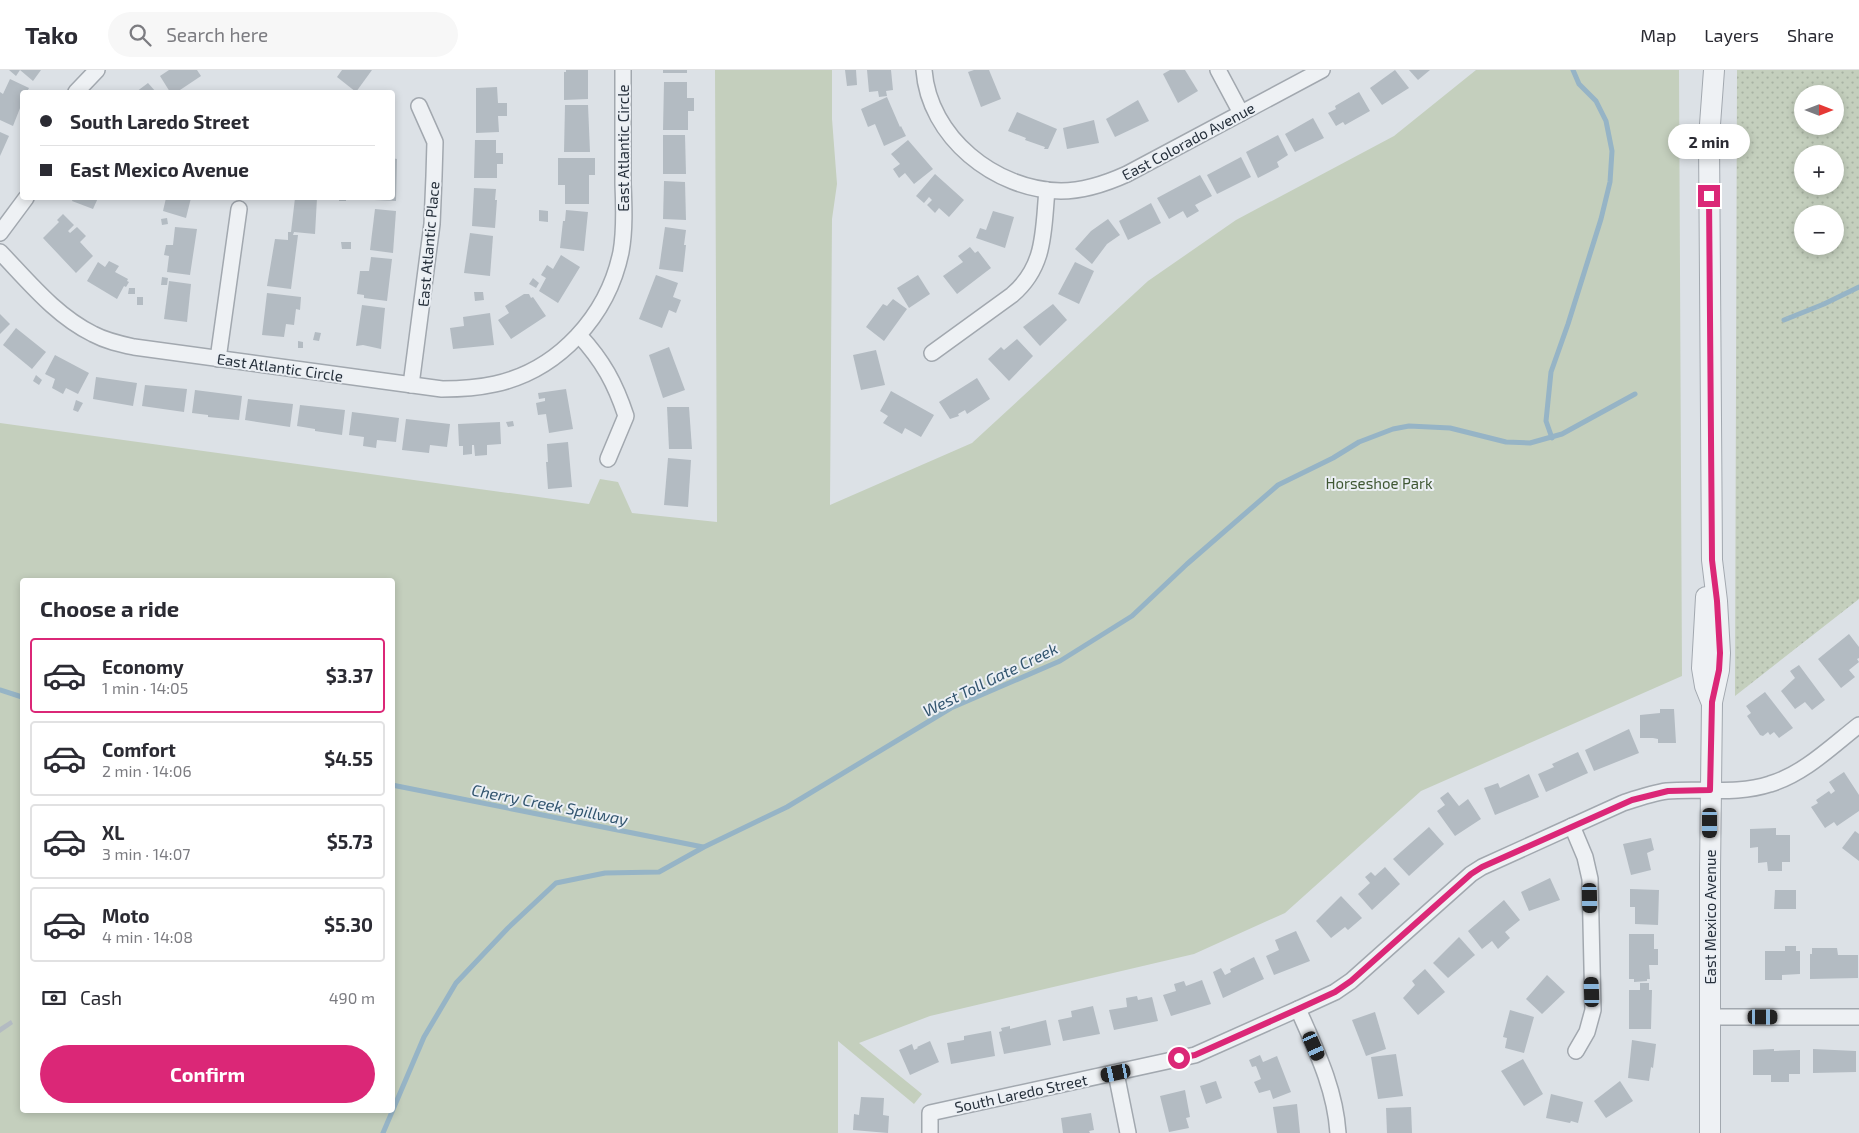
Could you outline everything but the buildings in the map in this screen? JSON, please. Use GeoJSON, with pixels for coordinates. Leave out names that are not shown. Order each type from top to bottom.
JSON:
{"type":"FeatureCollection","features":[{"type":"Feature","properties":{"kind":"street"},"geometry":{"type":"LineString","coordinates":[[78,90],[97,70]]}},
{"type":"Feature","properties":{"kind":"street","name":"East Atlantic Circle"},"geometry":{"type":"LineString","coordinates":[[0,252],[59,312],[94,335],[113,342],[134,347],[412,385],[469,388],[496,384],[539,367],[564,350],[591,320],[606,296],[616,270],[624,229],[623,70]]}},
{"type":"Feature","properties":{"kind":"street","name":"East Colorado Avenue"},"geometry":{"type":"LineString","coordinates":[[924,70],[932,102],[950,134],[964,150],[980,164],[999,176],[1019,184],[1048,190],[1084,189],[1105,184],[1322,70]]}},
{"type":"Feature","properties":{"kind":"street"},"geometry":{"type":"LineString","coordinates":[[1218,70],[1241,113]]}},
{"type":"Feature","properties":{"kind":"street","name":"East Mexico Avenue"},"geometry":{"type":"LineString","coordinates":[[1699,70],[1709,138]]}},
{"type":"Feature","properties":{"kind":"street","name":"East Mexico Avenue"},"geometry":{"type":"LineString","coordinates":[[1710,1133],[1710,790],[1712,702],[1705,686],[1702,668],[1706,597],[1712,560],[1709,138],[1714,70]]}},
{"type":"Feature","properties":{"kind":"street","name":"East Atlantic Place"},"geometry":{"type":"LineString","coordinates":[[412,385],[431,234],[435,142],[419,106]]}},
{"type":"Feature","properties":{"kind":"street"},"geometry":{"type":"LineString","coordinates":[[932,353],[1021,288],[1032,272],[1040,254],[1048,190]]}},
{"type":"Feature","properties":{"kind":"street"},"geometry":{"type":"LineString","coordinates":[[0,233],[25,200]]}},
{"type":"Feature","properties":{"kind":"street"},"geometry":{"type":"LineString","coordinates":[[218,359],[239,209]]}},
{"type":"Feature","properties":{"kind":"street"},"geometry":{"type":"LineString","coordinates":[[579,335],[606,368],[618,392],[626,416],[608,459]]}},
{"type":"Feature","properties":{"kind":"street","name":"South Laredo Street"},"geometry":{"type":"LineString","coordinates":[[930,1133],[930,1113],[1195,1055],[1335,992],[1351,981],[1471,874],[1482,867],[1623,803],[1645,795],[1668,791],[1754,788],[1771,784],[1787,778],[1858,728]]}},
{"type":"Feature","properties":{"kind":"street"},"geometry":{"type":"LineString","coordinates":[[1572,826],[1586,857],[1590,879],[1593,1010],[1587,1032],[1576,1051]]}},
{"type":"Feature","properties":{"kind":"street"},"geometry":{"type":"LineString","coordinates":[[1298,1009],[1323,1064],[1337,1117],[1338,1133]]}},
{"type":"Feature","properties":{"kind":"street"},"geometry":{"type":"LineString","coordinates":[[1710,1018],[1859,1017]]}},
{"type":"Feature","properties":{"kind":"street"},"geometry":{"type":"LineString","coordinates":[[1116,1073],[1128,1133]]}},
{"type":"Feature","properties":{"kind":"green space","name":"Horseshoe Park"},"geometry":{"type":"Polygon","coordinates":[[[715,70],[832,70],[832,119],[837,184],[832,219],[830,505],[972,443],[1148,281],[1236,220],[1394,136],[1476,70],[1679,70],[1682,676],[1421,791],[1285,913],[1194,954],[930,1016],[859,1043],[922,1094],[914,1104],[838,1041],[838,1133],[0,1133],[0,423],[589,504],[600,479],[618,482],[632,513],[717,522],[715,70]]]}},
{"type":"Feature","properties":{"kind":"green space"},"geometry":{"type":"Polygon","coordinates":[[[1737,70],[1859,70],[1859,599],[1735,696],[1737,70]]]}},
{"type":"Feature","properties":{"kind":"waterway"},"geometry":{"type":"LineString","coordinates":[[1552,438],[1546,421],[1551,372],[1601,219],[1610,182],[1612,151],[1606,121],[1596,101],[1579,84],[1573,70]]}},
{"type":"Feature","properties":{"kind":"waterway","name":"West Toll Gate Creek"},"geometry":{"type":"LineString","coordinates":[[1784,320],[1859,287]]}},
{"type":"Feature","properties":{"kind":"waterway","name":"West Toll Gate Creek"},"geometry":{"type":"LineString","coordinates":[[395,1105],[424,1037],[456,983],[508,928],[556,883],[605,873],[659,872],[704,847],[787,807],[951,708],[1060,661],[1132,616],[1187,564],[1278,485],[1333,458],[1359,442],[1393,429],[1409,426],[1450,428],[1506,442],[1530,443],[1562,434],[1635,394]]}},
{"type":"Feature","properties":{"kind":"waterway","name":"Cherry Creek Spillway"},"geometry":{"type":"LineString","coordinates":[[0,690],[20,696]]}},
{"type":"Feature","properties":{"kind":"waterway","name":"Cherry Creek Spillway"},"geometry":{"type":"LineString","coordinates":[[395,786],[703,847]]}},
{"type":"Feature","properties":{"kind":"waterway","name":"West Toll Gate Creek"},"geometry":{"type":"LineString","coordinates":[[383,1133],[392,1113]]}},
{"type":"Feature","properties":{"kind":"route"},"geometry":{"type":"LineString","coordinates":[[1179,1058],[1195,1055],[1335,992],[1366,969],[1471,874],[1482,867],[1623,803],[1645,795],[1668,791],[1710,790],[1712,702],[1719,670],[1720,653],[1712,560],[1709,196]]}}]}
